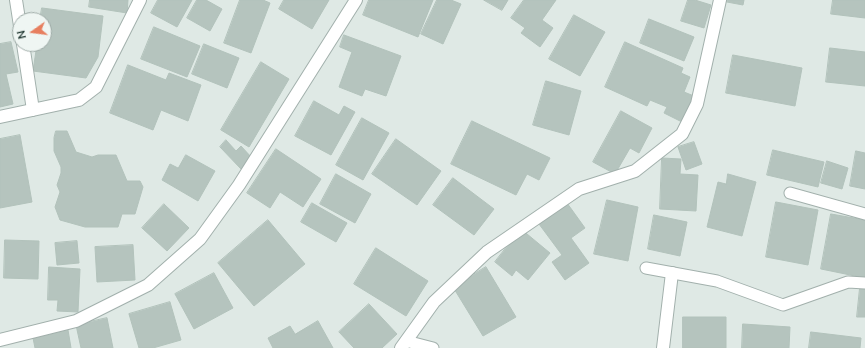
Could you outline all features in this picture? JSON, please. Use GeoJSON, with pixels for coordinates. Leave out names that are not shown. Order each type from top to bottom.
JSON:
{"type":"FeatureCollection","features":[{"type":"Feature","properties":{"kind":"street"},"geometry":{"type":"LineString","coordinates":[[16,0],[18,12]]}},
{"type":"Feature","properties":{"kind":"street"},"geometry":{"type":"LineString","coordinates":[[0,117],[79,100],[96,87],[140,0]]}},
{"type":"Feature","properties":{"kind":"street"},"geometry":{"type":"LineString","coordinates":[[0,340],[76,321],[148,285],[200,239],[238,185],[356,0]]}},
{"type":"Feature","properties":{"kind":"street"},"geometry":{"type":"LineString","coordinates":[[403,345],[434,302],[487,252],[579,189],[635,171],[682,134],[697,104],[720,0]]}},
{"type":"Feature","properties":{"kind":"street"},"geometry":{"type":"LineString","coordinates":[[24,52],[33,110]]}},
{"type":"Feature","properties":{"kind":"street"},"geometry":{"type":"LineString","coordinates":[[663,348],[672,273]]}},
{"type":"Feature","properties":{"kind":"lane"},"geometry":{"type":"LineString","coordinates":[[790,193],[865,214]]}},
{"type":"Feature","properties":{"kind":"lane"},"geometry":{"type":"LineString","coordinates":[[646,268],[717,281],[783,305],[848,282],[865,283]]}},
{"type":"Feature","properties":{"kind":"lane"},"geometry":{"type":"LineString","coordinates":[[403,345],[433,348]]}},
{"type":"Feature","properties":{"kind":"building"},"geometry":{"type":"Polygon","coordinates":[[[90,0],[128,0],[127,13],[89,7],[90,0]]]}},
{"type":"Feature","properties":{"kind":"building"},"geometry":{"type":"Polygon","coordinates":[[[158,0],[192,0],[177,27],[151,13],[158,0]]]}},
{"type":"Feature","properties":{"kind":"building"},"geometry":{"type":"Polygon","coordinates":[[[197,0],[206,0],[222,9],[210,31],[187,18],[197,0]]]}},
{"type":"Feature","properties":{"kind":"building"},"geometry":{"type":"Polygon","coordinates":[[[240,0],[263,0],[270,3],[251,53],[224,43],[240,0]]]}},
{"type":"Feature","properties":{"kind":"building"},"geometry":{"type":"Polygon","coordinates":[[[284,0],[329,0],[312,29],[279,9],[284,0]]]}},
{"type":"Feature","properties":{"kind":"building"},"geometry":{"type":"Polygon","coordinates":[[[369,0],[433,0],[418,37],[363,15],[369,0]]]}},
{"type":"Feature","properties":{"kind":"building"},"geometry":{"type":"Polygon","coordinates":[[[437,0],[451,0],[461,4],[443,44],[421,34],[437,0]]]}},
{"type":"Feature","properties":{"kind":"building"},"geometry":{"type":"Polygon","coordinates":[[[484,0],[508,0],[502,10],[484,0]]]}},
{"type":"Feature","properties":{"kind":"building"},"geometry":{"type":"Polygon","coordinates":[[[524,0],[556,0],[542,20],[553,28],[540,47],[521,33],[525,28],[511,18],[524,0]]]}},
{"type":"Feature","properties":{"kind":"building"},"geometry":{"type":"Polygon","coordinates":[[[688,0],[695,0],[711,5],[704,28],[681,21],[688,0]]]}},
{"type":"Feature","properties":{"kind":"building"},"geometry":{"type":"Polygon","coordinates":[[[728,0],[744,0],[743,5],[727,2],[728,0]]]}},
{"type":"Feature","properties":{"kind":"building"},"geometry":{"type":"Polygon","coordinates":[[[833,0],[865,0],[865,18],[831,14],[833,0]]]}},
{"type":"Feature","properties":{"kind":"building"},"geometry":{"type":"Polygon","coordinates":[[[42,8],[103,16],[98,57],[86,78],[33,71],[36,52],[52,52],[52,12],[41,12],[42,8]]]}},
{"type":"Feature","properties":{"kind":"building"},"geometry":{"type":"Polygon","coordinates":[[[574,15],[605,32],[580,76],[549,59],[574,15]]]}},
{"type":"Feature","properties":{"kind":"building"},"geometry":{"type":"Polygon","coordinates":[[[649,19],[694,37],[684,61],[640,43],[649,19]]]}},
{"type":"Feature","properties":{"kind":"building"},"geometry":{"type":"Polygon","coordinates":[[[154,27],[200,46],[187,77],[141,59],[154,27]]]}},
{"type":"Feature","properties":{"kind":"building"},"geometry":{"type":"Polygon","coordinates":[[[344,35],[401,56],[386,96],[365,89],[362,96],[339,87],[352,52],[340,47],[344,35]]]}},
{"type":"Feature","properties":{"kind":"building"},"geometry":{"type":"Polygon","coordinates":[[[11,42],[12,52],[13,52],[18,72],[6,74],[13,104],[0,107],[0,44],[11,42]]]}},
{"type":"Feature","properties":{"kind":"building"},"geometry":{"type":"Polygon","coordinates":[[[625,42],[683,68],[681,73],[690,77],[684,92],[694,96],[682,122],[664,113],[667,107],[650,100],[647,106],[605,87],[625,42]]]}},
{"type":"Feature","properties":{"kind":"building"},"geometry":{"type":"Polygon","coordinates":[[[204,44],[239,58],[227,88],[192,74],[204,44]]]}},
{"type":"Feature","properties":{"kind":"building"},"geometry":{"type":"Polygon","coordinates":[[[830,48],[865,52],[865,86],[826,82],[830,48]]]}},
{"type":"Feature","properties":{"kind":"building"},"geometry":{"type":"Polygon","coordinates":[[[733,55],[802,68],[795,106],[726,93],[733,55]]]}},
{"type":"Feature","properties":{"kind":"building"},"geometry":{"type":"Polygon","coordinates":[[[261,62],[289,79],[249,147],[221,130],[261,62]]]}},
{"type":"Feature","properties":{"kind":"building"},"geometry":{"type":"Polygon","coordinates":[[[128,65],[166,80],[169,73],[201,85],[188,121],[161,110],[153,130],[110,113],[128,65]]]}},
{"type":"Feature","properties":{"kind":"building"},"geometry":{"type":"Polygon","coordinates":[[[546,81],[581,91],[569,135],[533,125],[546,81]]]}},
{"type":"Feature","properties":{"kind":"building"},"geometry":{"type":"Polygon","coordinates":[[[314,101],[339,115],[344,106],[355,112],[331,155],[295,136],[314,101]]]}},
{"type":"Feature","properties":{"kind":"building"},"geometry":{"type":"Polygon","coordinates":[[[621,111],[652,128],[639,153],[630,148],[615,174],[593,162],[621,111]]]}},
{"type":"Feature","properties":{"kind":"building"},"geometry":{"type":"Polygon","coordinates":[[[362,118],[389,133],[363,180],[336,165],[362,118]]]}},
{"type":"Feature","properties":{"kind":"building"},"geometry":{"type":"Polygon","coordinates":[[[472,121],[550,158],[539,180],[527,174],[516,195],[451,164],[472,121]]]}},
{"type":"Feature","properties":{"kind":"building"},"geometry":{"type":"Polygon","coordinates":[[[56,131],[67,131],[76,152],[92,157],[98,155],[116,155],[127,181],[140,181],[143,187],[135,214],[122,214],[118,227],[85,227],[60,220],[55,207],[60,192],[57,185],[61,173],[61,167],[54,151],[54,138],[56,131]]]}},
{"type":"Feature","properties":{"kind":"building"},"geometry":{"type":"Polygon","coordinates":[[[20,135],[32,202],[0,208],[0,139],[20,135]]]}},
{"type":"Feature","properties":{"kind":"building"},"geometry":{"type":"Polygon","coordinates":[[[396,139],[441,171],[417,205],[372,174],[396,139]]]}},
{"type":"Feature","properties":{"kind":"building"},"geometry":{"type":"Polygon","coordinates":[[[226,140],[236,151],[241,146],[252,158],[241,169],[220,147],[226,140]]]}},
{"type":"Feature","properties":{"kind":"building"},"geometry":{"type":"Polygon","coordinates":[[[694,142],[702,164],[686,170],[678,147],[694,142]]]}},
{"type":"Feature","properties":{"kind":"building"},"geometry":{"type":"Polygon","coordinates":[[[276,149],[321,179],[303,207],[280,192],[270,208],[247,193],[276,149]]]}},
{"type":"Feature","properties":{"kind":"building"},"geometry":{"type":"Polygon","coordinates":[[[773,150],[824,162],[818,187],[767,175],[773,150]]]}},
{"type":"Feature","properties":{"kind":"building"},"geometry":{"type":"Polygon","coordinates":[[[856,151],[865,153],[865,189],[850,186],[856,151]]]}},
{"type":"Feature","properties":{"kind":"building"},"geometry":{"type":"Polygon","coordinates":[[[186,155],[215,171],[198,201],[162,180],[170,164],[178,168],[186,155]]]}},
{"type":"Feature","properties":{"kind":"building"},"geometry":{"type":"Polygon","coordinates":[[[662,158],[681,159],[680,174],[698,175],[696,211],[660,209],[662,158]]]}},
{"type":"Feature","properties":{"kind":"building"},"geometry":{"type":"Polygon","coordinates":[[[827,161],[848,168],[842,189],[821,183],[827,161]]]}},
{"type":"Feature","properties":{"kind":"building"},"geometry":{"type":"Polygon","coordinates":[[[336,174],[371,194],[355,223],[320,204],[336,174]]]}},
{"type":"Feature","properties":{"kind":"building"},"geometry":{"type":"Polygon","coordinates":[[[728,174],[756,182],[742,236],[707,227],[718,182],[726,184],[728,174]]]}},
{"type":"Feature","properties":{"kind":"building"},"geometry":{"type":"Polygon","coordinates":[[[453,178],[494,209],[474,235],[433,205],[453,178]]]}},
{"type":"Feature","properties":{"kind":"building"},"geometry":{"type":"Polygon","coordinates":[[[607,200],[638,207],[628,261],[594,254],[607,200]]]}},
{"type":"Feature","properties":{"kind":"building"},"geometry":{"type":"Polygon","coordinates":[[[776,202],[818,210],[808,265],[766,257],[776,202]]]}},
{"type":"Feature","properties":{"kind":"building"},"geometry":{"type":"Polygon","coordinates":[[[312,203],[347,223],[336,242],[301,222],[312,203]]]}},
{"type":"Feature","properties":{"kind":"building"},"geometry":{"type":"Polygon","coordinates":[[[567,203],[585,228],[571,238],[589,263],[565,280],[552,262],[562,255],[539,224],[567,203]]]}},
{"type":"Feature","properties":{"kind":"building"},"geometry":{"type":"Polygon","coordinates":[[[164,204],[189,228],[167,251],[142,228],[164,204]]]}},
{"type":"Feature","properties":{"kind":"building"},"geometry":{"type":"Polygon","coordinates":[[[831,214],[865,220],[865,278],[821,269],[831,214]]]}},
{"type":"Feature","properties":{"kind":"building"},"geometry":{"type":"Polygon","coordinates":[[[654,215],[687,222],[680,256],[648,249],[654,215]]]}},
{"type":"Feature","properties":{"kind":"building"},"geometry":{"type":"Polygon","coordinates":[[[268,220],[305,264],[254,306],[218,263],[268,220]]]}},
{"type":"Feature","properties":{"kind":"building"},"geometry":{"type":"Polygon","coordinates":[[[521,229],[550,253],[528,280],[516,270],[512,276],[495,262],[521,229]]]}},
{"type":"Feature","properties":{"kind":"building"},"geometry":{"type":"Polygon","coordinates":[[[5,240],[39,241],[38,279],[4,278],[5,240]]]}},
{"type":"Feature","properties":{"kind":"building"},"geometry":{"type":"Polygon","coordinates":[[[77,241],[79,263],[57,265],[55,243],[77,241]]]}},
{"type":"Feature","properties":{"kind":"building"},"geometry":{"type":"Polygon","coordinates":[[[133,245],[135,280],[97,282],[95,247],[133,245]]]}},
{"type":"Feature","properties":{"kind":"building"},"geometry":{"type":"Polygon","coordinates":[[[376,248],[428,281],[406,316],[354,284],[376,248]]]}},
{"type":"Feature","properties":{"kind":"building"},"geometry":{"type":"Polygon","coordinates":[[[49,267],[80,269],[78,312],[57,311],[58,300],[48,300],[49,267]]]}},
{"type":"Feature","properties":{"kind":"building"},"geometry":{"type":"Polygon","coordinates":[[[486,267],[516,317],[483,336],[453,287],[486,267]]]}},
{"type":"Feature","properties":{"kind":"building"},"geometry":{"type":"Polygon","coordinates":[[[214,273],[233,308],[194,329],[175,294],[214,273]]]}},
{"type":"Feature","properties":{"kind":"building"},"geometry":{"type":"Polygon","coordinates":[[[860,288],[865,288],[865,317],[857,317],[860,288]]]}},
{"type":"Feature","properties":{"kind":"building"},"geometry":{"type":"Polygon","coordinates":[[[170,302],[181,340],[153,348],[139,348],[129,314],[170,302]]]}},
{"type":"Feature","properties":{"kind":"building"},"geometry":{"type":"Polygon","coordinates":[[[369,304],[397,334],[382,348],[354,348],[339,332],[369,304]]]}},
{"type":"Feature","properties":{"kind":"building"},"geometry":{"type":"Polygon","coordinates":[[[683,317],[726,317],[726,348],[683,348],[683,317]]]}},
{"type":"Feature","properties":{"kind":"building"},"geometry":{"type":"Polygon","coordinates":[[[107,318],[113,348],[81,348],[76,325],[107,318]]]}},
{"type":"Feature","properties":{"kind":"building"},"geometry":{"type":"Polygon","coordinates":[[[318,321],[333,348],[273,348],[268,338],[290,326],[295,334],[318,321]]]}},
{"type":"Feature","properties":{"kind":"building"},"geometry":{"type":"Polygon","coordinates":[[[743,324],[790,327],[789,348],[742,348],[743,324]]]}},
{"type":"Feature","properties":{"kind":"building"},"geometry":{"type":"Polygon","coordinates":[[[68,330],[71,348],[35,348],[33,338],[68,330]]]}},
{"type":"Feature","properties":{"kind":"building"},"geometry":{"type":"Polygon","coordinates":[[[811,332],[861,338],[860,348],[809,348],[811,332]]]}}]}
